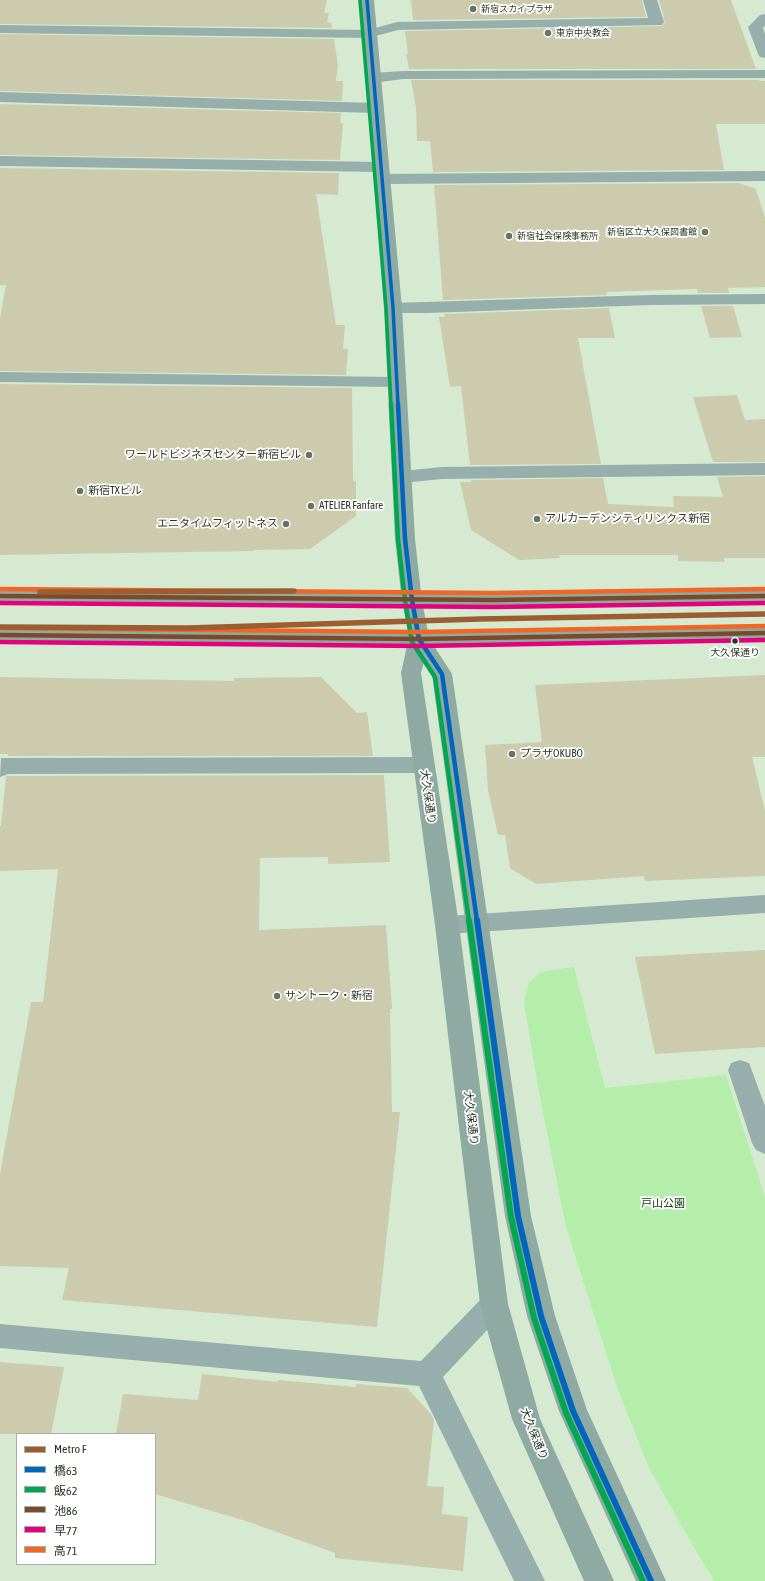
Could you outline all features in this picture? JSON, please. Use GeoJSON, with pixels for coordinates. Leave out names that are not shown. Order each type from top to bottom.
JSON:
{"type":"FeatureCollection","features":[{"type":"Feature","properties":{"kind":"main road","name":"大久保通り"},"geometry":{"type":"LineString","coordinates":[[367,0],[368,34],[393,308],[405,539],[412,600],[419,639],[442,674],[518,1216],[541,1316],[573,1411],[651,1581]]}},
{"type":"Feature","properties":{"kind":"main road"},"geometry":{"type":"LineString","coordinates":[[0,596],[412,600],[765,596]]}},
{"type":"Feature","properties":{"kind":"main road"},"geometry":{"type":"LineString","coordinates":[[0,635],[419,639],[765,632]]}},
{"type":"Feature","properties":{"kind":"main road","name":"大久保通り"},"geometry":{"type":"LineString","coordinates":[[419,639],[411,673],[446,926],[494,1304],[526,1419],[599,1581]]}},
{"type":"Feature","properties":{"kind":"street"},"geometry":{"type":"LineString","coordinates":[[0,29],[368,34],[397,26],[657,22],[650,0]]}},
{"type":"Feature","properties":{"kind":"street"},"geometry":{"type":"LineString","coordinates":[[765,18],[756,27],[765,54]]}},
{"type":"Feature","properties":{"kind":"street"},"geometry":{"type":"LineString","coordinates":[[373,78],[411,75],[765,74]]}},
{"type":"Feature","properties":{"kind":"street"},"geometry":{"type":"LineString","coordinates":[[0,97],[375,108]]}},
{"type":"Feature","properties":{"kind":"street"},"geometry":{"type":"LineString","coordinates":[[0,161],[381,173],[765,176]]}},
{"type":"Feature","properties":{"kind":"street"},"geometry":{"type":"LineString","coordinates":[[393,308],[651,300],[765,299]]}},
{"type":"Feature","properties":{"kind":"street"},"geometry":{"type":"LineString","coordinates":[[0,377],[396,382]]}},
{"type":"Feature","properties":{"kind":"street"},"geometry":{"type":"LineString","coordinates":[[402,477],[442,473],[765,469]]}},
{"type":"Feature","properties":{"kind":"street"},"geometry":{"type":"LineString","coordinates":[[0,768],[1,766],[423,765]]}},
{"type":"Feature","properties":{"kind":"street"},"geometry":{"type":"LineString","coordinates":[[446,926],[765,904]]}},
{"type":"Feature","properties":{"kind":"street"},"geometry":{"type":"LineString","coordinates":[[740,1070],[765,1143]]}},
{"type":"Feature","properties":{"kind":"street"},"geometry":{"type":"LineString","coordinates":[[427,1374],[494,1304]]}},
{"type":"Feature","properties":{"kind":"street"},"geometry":{"type":"LineString","coordinates":[[0,1336],[427,1374]]}},
{"type":"Feature","properties":{"kind":"street"},"geometry":{"type":"LineString","coordinates":[[427,1374],[530,1581]]}},
{"type":"Feature","properties":{"kind":"green space","name":"戸山公園"},"geometry":{"type":"Polygon","coordinates":[[[574,967],[605,1088],[726,1075],[765,1197],[765,1581],[714,1581],[676,1516],[648,1466],[617,1387],[566,1227],[538,1087],[524,1003],[528,984],[540,972],[574,967]]]}},
{"type":"Feature","properties":{"kind":"building"},"geometry":{"type":"Polygon","coordinates":[[[0,0],[327,0],[324,13],[329,13],[327,22],[331,23],[332,28],[0,24],[0,0]]]}},
{"type":"Feature","properties":{"kind":"building"},"geometry":{"type":"Polygon","coordinates":[[[411,0],[642,0],[646,17],[413,20],[411,0]]]}},
{"type":"Feature","properties":{"kind":"building"},"geometry":{"type":"Polygon","coordinates":[[[659,0],[731,0],[756,69],[409,69],[406,54],[408,54],[405,31],[662,26],[665,22],[659,0]]]}},
{"type":"Feature","properties":{"kind":"building"},"geometry":{"type":"Polygon","coordinates":[[[0,34],[334,39],[338,66],[336,81],[343,81],[342,101],[0,91],[0,34]]]}},
{"type":"Feature","properties":{"kind":"building"},"geometry":{"type":"Polygon","coordinates":[[[411,80],[759,80],[765,81],[765,124],[716,124],[724,170],[433,172],[430,141],[417,141],[416,107],[411,80]]]}},
{"type":"Feature","properties":{"kind":"building"},"geometry":{"type":"Polygon","coordinates":[[[0,104],[341,113],[340,123],[343,123],[340,160],[0,155],[0,104]]]}},
{"type":"Feature","properties":{"kind":"building"},"geometry":{"type":"Polygon","coordinates":[[[0,168],[339,173],[338,195],[316,194],[336,325],[345,325],[343,349],[348,349],[346,375],[0,371],[0,318],[6,285],[0,285],[0,168]]]}},
{"type":"Feature","properties":{"kind":"building"},"geometry":{"type":"Polygon","coordinates":[[[739,183],[756,189],[765,218],[765,287],[728,288],[729,293],[698,293],[697,289],[606,292],[607,295],[443,300],[434,185],[739,183]]]}},
{"type":"Feature","properties":{"kind":"building"},"geometry":{"type":"Polygon","coordinates":[[[701,306],[733,306],[742,337],[710,338],[701,306]]]}},
{"type":"Feature","properties":{"kind":"building"},"geometry":{"type":"Polygon","coordinates":[[[609,308],[615,338],[578,338],[601,464],[470,465],[461,386],[450,387],[439,317],[445,317],[444,314],[609,308]]]}},
{"type":"Feature","properties":{"kind":"building"},"geometry":{"type":"Polygon","coordinates":[[[0,384],[352,388],[353,481],[356,481],[356,516],[310,549],[0,555],[0,384]]]}},
{"type":"Feature","properties":{"kind":"building"},"geometry":{"type":"Polygon","coordinates":[[[737,395],[745,420],[765,419],[765,462],[713,462],[693,397],[737,395]]]}},
{"type":"Feature","properties":{"kind":"building"},"geometry":{"type":"Polygon","coordinates":[[[765,476],[765,558],[724,558],[725,562],[678,561],[678,555],[559,555],[560,558],[519,560],[471,530],[460,482],[472,482],[471,480],[603,478],[608,504],[674,507],[673,496],[723,497],[717,477],[765,476]]]}},
{"type":"Feature","properties":{"kind":"building"},"geometry":{"type":"Polygon","coordinates":[[[765,675],[765,757],[752,757],[765,811],[765,876],[645,881],[644,876],[536,884],[510,868],[505,835],[498,835],[488,790],[485,745],[542,742],[535,685],[765,675]]]}},
{"type":"Feature","properties":{"kind":"building"},"geometry":{"type":"Polygon","coordinates":[[[0,677],[234,681],[234,678],[321,677],[357,713],[367,712],[373,756],[8,756],[8,754],[0,754],[0,677]]]}},
{"type":"Feature","properties":{"kind":"building"},"geometry":{"type":"Polygon","coordinates":[[[384,775],[390,862],[328,864],[328,857],[260,858],[259,930],[386,925],[392,1009],[390,1009],[392,1112],[400,1112],[377,1327],[62,1300],[69,1268],[0,1266],[0,1174],[31,1002],[43,1002],[58,869],[0,871],[0,826],[6,776],[384,775]]]}},
{"type":"Feature","properties":{"kind":"building"},"geometry":{"type":"Polygon","coordinates":[[[765,950],[765,1047],[655,1054],[635,957],[765,950]]]}},
{"type":"Feature","properties":{"kind":"building"},"geometry":{"type":"Polygon","coordinates":[[[0,1362],[64,1367],[51,1433],[0,1434],[0,1362]]]}},
{"type":"Feature","properties":{"kind":"building"},"geometry":{"type":"Polygon","coordinates":[[[202,1374],[278,1382],[278,1380],[356,1387],[356,1384],[407,1388],[431,1414],[434,1420],[427,1486],[444,1487],[442,1514],[468,1517],[463,1571],[335,1558],[335,1553],[249,1522],[156,1494],[156,1433],[116,1433],[123,1394],[198,1400],[202,1374]]]}},
{"type":"Feature","properties":{"kind":"metro line","name":"F"},"geometry":{"type":"LineString","coordinates":[[40,592],[294,591]]}},
{"type":"Feature","properties":{"kind":"metro line","name":"F"},"geometry":{"type":"LineString","coordinates":[[0,627],[188,628],[480,619],[765,614]]}},
{"type":"Feature","properties":{"kind":"transit line","name":"橋63"},"geometry":{"type":"LineString","coordinates":[[367,0],[393,308],[405,539],[412,600],[419,639],[442,674],[518,1216],[541,1316],[573,1411],[651,1581]]}},
{"type":"Feature","properties":{"kind":"transit line","name":"飯62"},"geometry":{"type":"LineString","coordinates":[[360,1],[386,308],[398,539],[405,601],[412,642],[435,677],[511,1217],[534,1318],[566,1413],[643,1581]]}},
{"type":"Feature","properties":{"kind":"transit line","name":"高71"},"geometry":{"type":"LineString","coordinates":[[0,589],[494,593],[765,589]]}},
{"type":"Feature","properties":{"kind":"transit line","name":"池86"},"geometry":{"type":"LineString","coordinates":[[0,596],[494,600],[765,596]]}},
{"type":"Feature","properties":{"kind":"transit line","name":"早77"},"geometry":{"type":"LineString","coordinates":[[0,603],[494,607],[765,603]]}},
{"type":"Feature","properties":{"kind":"transit line","name":"高71"},"geometry":{"type":"LineString","coordinates":[[0,628],[419,632],[765,626]]}},
{"type":"Feature","properties":{"kind":"transit line","name":"池86"},"geometry":{"type":"LineString","coordinates":[[0,635],[419,639],[765,633]]}},
{"type":"Feature","properties":{"kind":"transit line","name":"早77"},"geometry":{"type":"LineString","coordinates":[[0,642],[419,646],[765,640]]}},
{"type":"Feature","properties":{"kind":"place","name":"新宿スカイプラザ"},"geometry":{"type":"Point","coordinates":[473,9]}},
{"type":"Feature","properties":{"kind":"place","name":"東京中央教会"},"geometry":{"type":"Point","coordinates":[548,33]}},
{"type":"Feature","properties":{"kind":"place","name":"新宿区立大久保図書館"},"geometry":{"type":"Point","coordinates":[705,232]}},
{"type":"Feature","properties":{"kind":"place","name":"新宿社会保険事務所"},"geometry":{"type":"Point","coordinates":[509,236]}},
{"type":"Feature","properties":{"kind":"place","name":"ワールドビジネスセンター新宿ビル"},"geometry":{"type":"Point","coordinates":[309,455]}},
{"type":"Feature","properties":{"kind":"place","name":"新宿TXビル"},"geometry":{"type":"Point","coordinates":[80,491]}},
{"type":"Feature","properties":{"kind":"place","name":"ATELIER Fanfare"},"geometry":{"type":"Point","coordinates":[311,506]}},
{"type":"Feature","properties":{"kind":"place","name":"アルカーデンシティリンクス新宿"},"geometry":{"type":"Point","coordinates":[537,519]}},
{"type":"Feature","properties":{"kind":"place","name":"エニタイムフィットネス"},"geometry":{"type":"Point","coordinates":[286,524]}},
{"type":"Feature","properties":{"kind":"place","name":"大久保通り"},"geometry":{"type":"Point","coordinates":[735,641]}},
{"type":"Feature","properties":{"kind":"place","name":"プラザOKUBO"},"geometry":{"type":"Point","coordinates":[512,754]}},
{"type":"Feature","properties":{"kind":"place","name":"サントーク・新宿"},"geometry":{"type":"Point","coordinates":[277,996]}}]}
